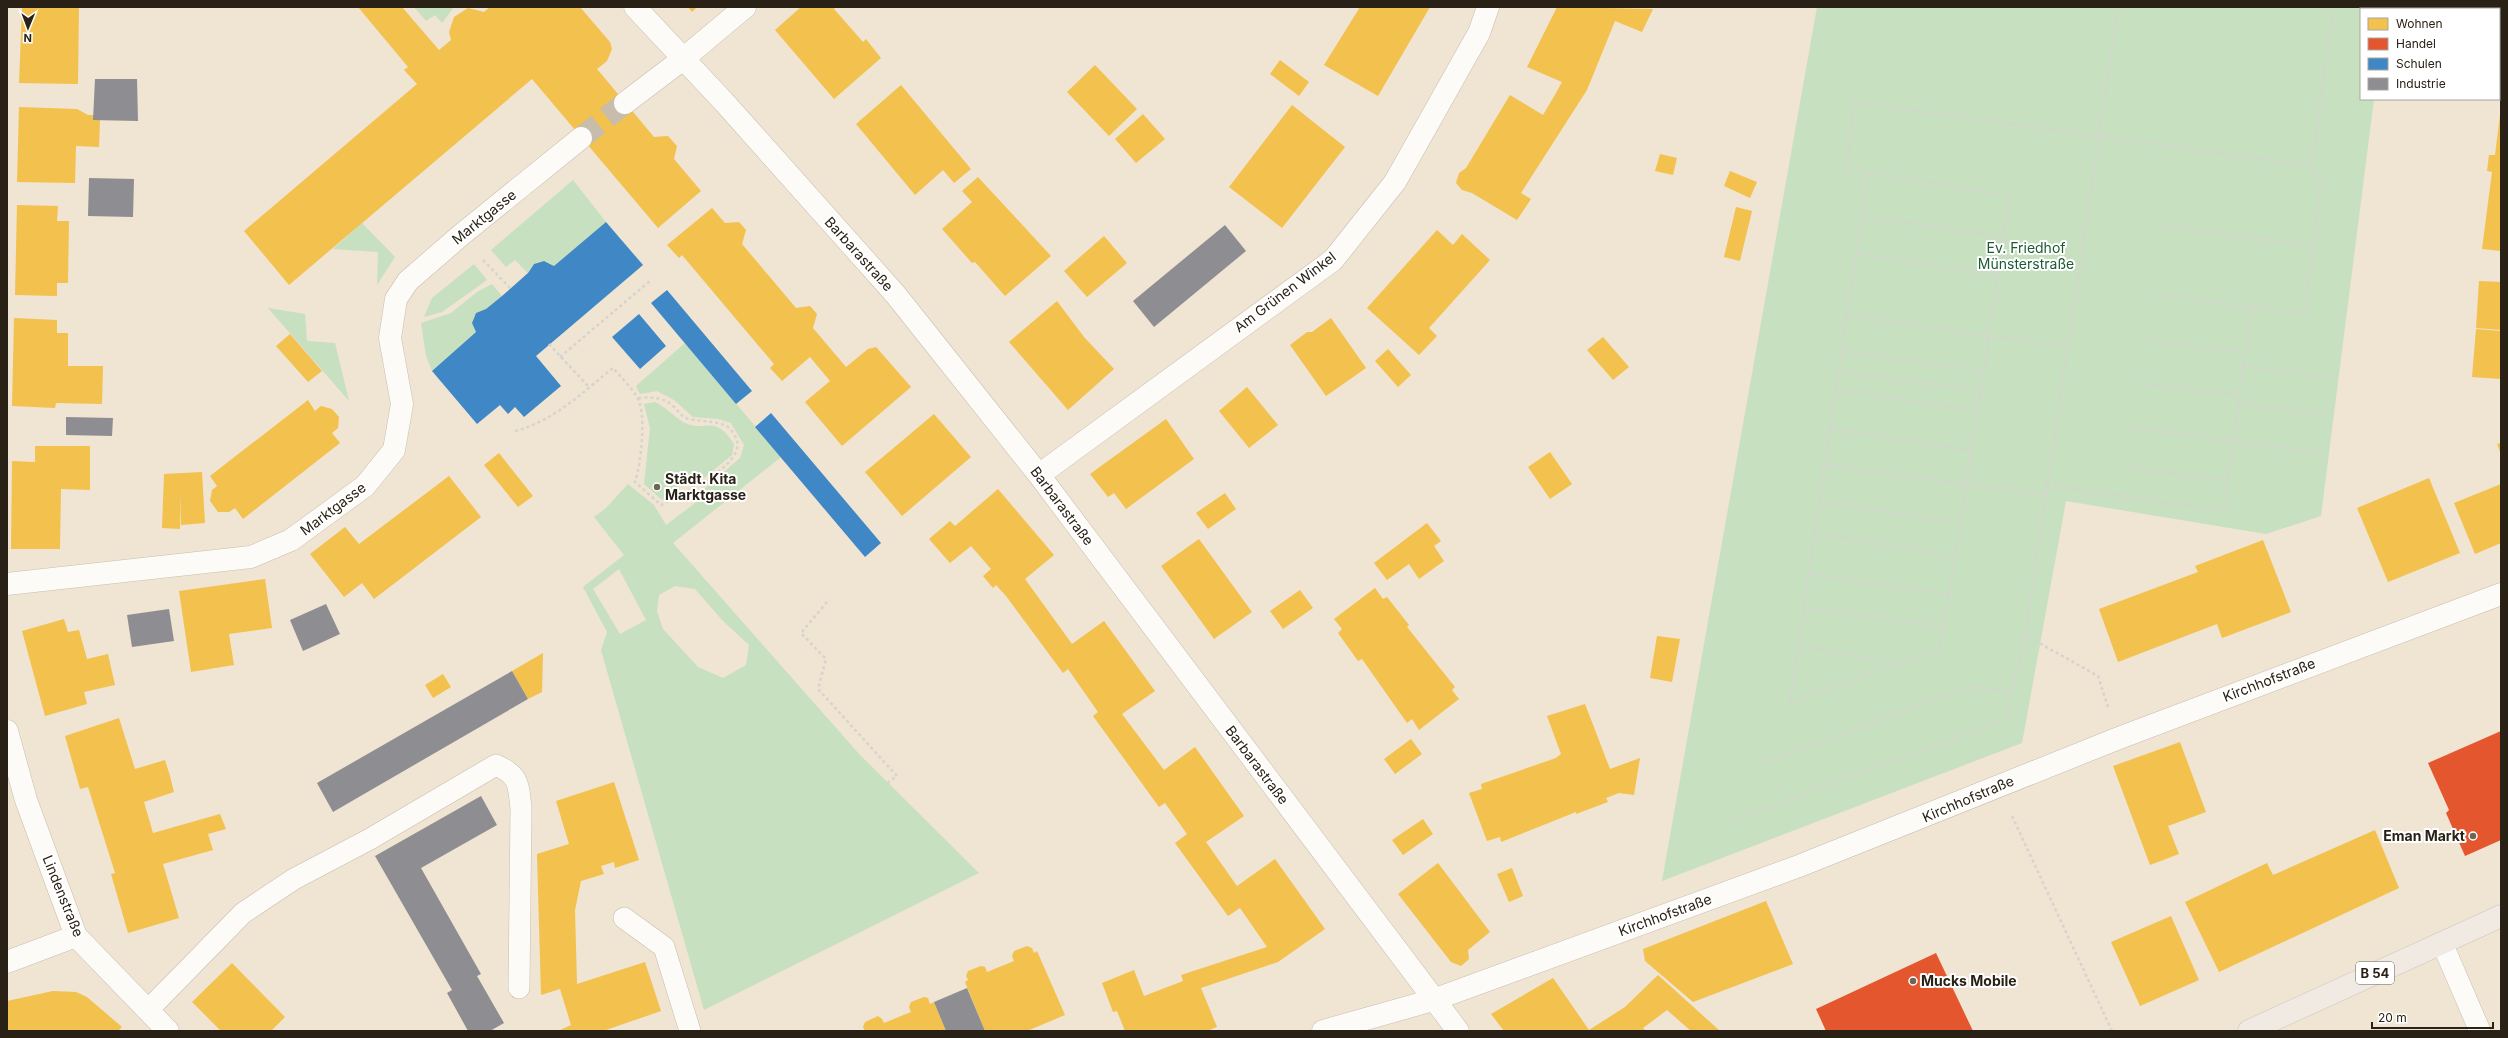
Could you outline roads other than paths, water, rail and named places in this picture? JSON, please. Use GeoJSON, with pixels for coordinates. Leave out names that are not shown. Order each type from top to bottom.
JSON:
{"type":"FeatureCollection","features":[{"type":"Feature","properties":{"kind":"main road","name":"B 54"},"geometry":{"type":"LineString","coordinates":[[2249,1031],[2501,916]]}},
{"type":"Feature","properties":{"kind":"street","name":"Barbarastraße"},"geometry":{"type":"LineString","coordinates":[[635,7],[683,58],[896,295],[1039,475],[1433,1000],[1458,1031]]}},
{"type":"Feature","properties":{"kind":"street"},"geometry":{"type":"LineString","coordinates":[[625,103],[745,7]]}},
{"type":"Feature","properties":{"kind":"street","name":"Am Grünen Winkel"},"geometry":{"type":"LineString","coordinates":[[1039,475],[1333,260],[1395,182],[1479,33],[1488,7]]}},
{"type":"Feature","properties":{"kind":"street","name":"Marktgasse"},"geometry":{"type":"LineString","coordinates":[[7,584],[251,557],[291,540],[365,486],[394,450],[402,404],[390,338],[396,298],[408,281],[461,235],[581,138]]}},
{"type":"Feature","properties":{"kind":"street","name":"Kirchhofstraße"},"geometry":{"type":"LineString","coordinates":[[1323,1031],[1433,1000],[1799,866],[2119,738],[2501,594]]}},
{"type":"Feature","properties":{"kind":"street","name":"Lindenstraße"},"geometry":{"type":"LineString","coordinates":[[7,731],[26,800],[76,936],[168,1031]]}},
{"type":"Feature","properties":{"kind":"street"},"geometry":{"type":"LineString","coordinates":[[7,962],[76,936]]}},
{"type":"Feature","properties":{"kind":"lane"},"geometry":{"type":"LineString","coordinates":[[148,1010],[243,913],[294,879],[370,839],[496,765],[511,772],[518,783],[521,808],[519,988]]}},
{"type":"Feature","properties":{"kind":"lane"},"geometry":{"type":"LineString","coordinates":[[624,918],[664,947],[690,1031]]}},
{"type":"Feature","properties":{"kind":"lane"},"geometry":{"type":"LineString","coordinates":[[2442,943],[2480,1031]]}},
{"type":"Feature","properties":{"kind":"tunnel"},"geometry":{"type":"LineString","coordinates":[[581,138],[625,103]]}},
{"type":"Feature","properties":{"kind":"place","name":"Städt. Kita Marktgasse"},"geometry":{"type":"Point","coordinates":[657,487]}},
{"type":"Feature","properties":{"kind":"place","name":"Eman Markt"},"geometry":{"type":"Point","coordinates":[2473,836]}},
{"type":"Feature","properties":{"kind":"place","name":"Mucks Mobile"},"geometry":{"type":"Point","coordinates":[1913,981]}},
{"type":"Feature","properties":{"kind":"park label","name":"Ev. Friedhof Münsterstraße"},"geometry":{"type":"Point","coordinates":[2026,256]}}]}
